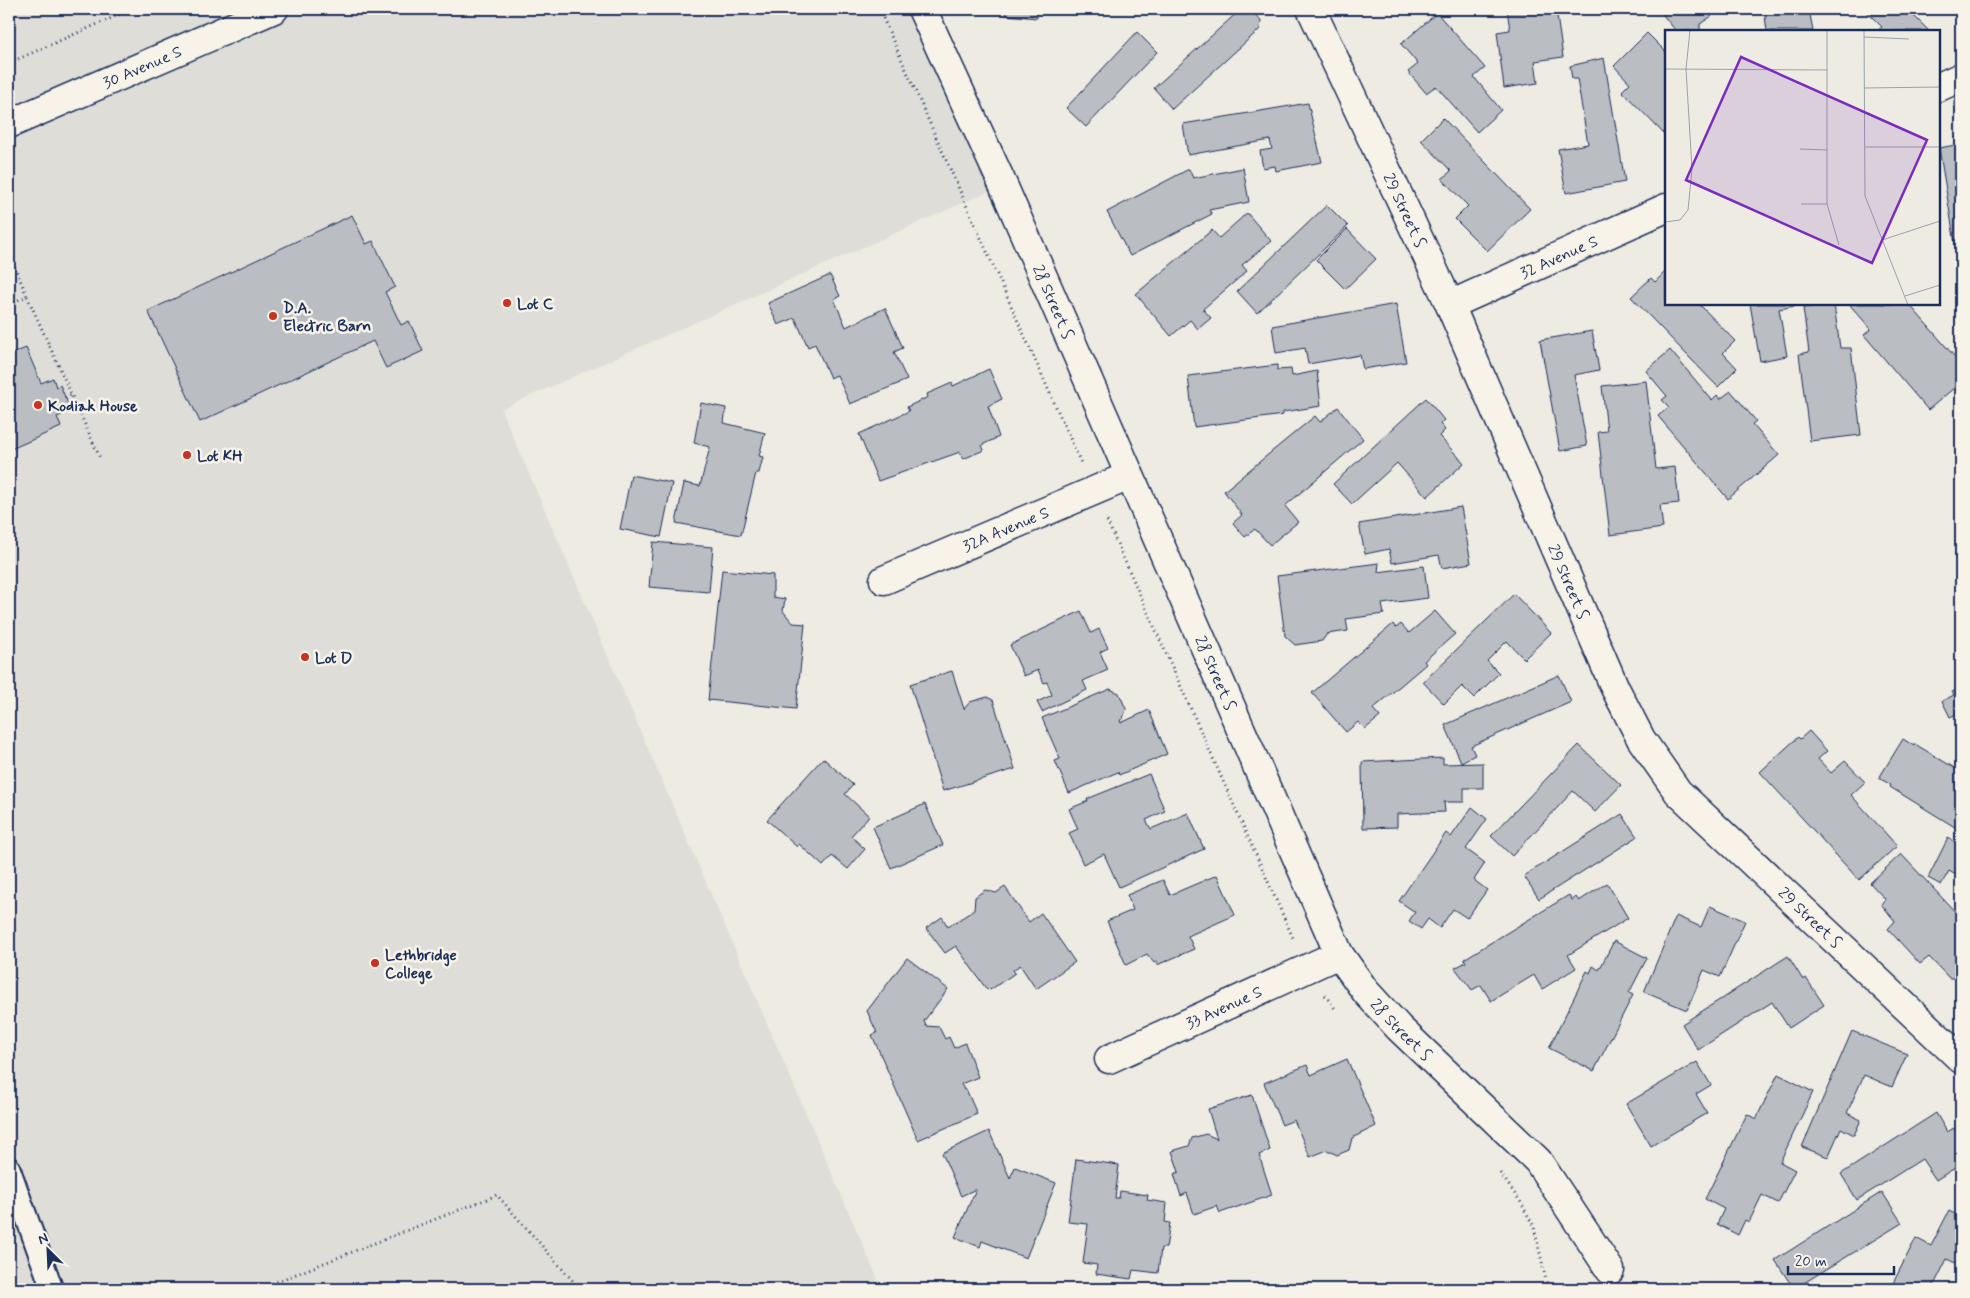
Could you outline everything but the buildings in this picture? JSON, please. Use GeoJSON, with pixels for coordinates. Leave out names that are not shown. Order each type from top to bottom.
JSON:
{"type":"FeatureCollection","features":[{"type":"Feature","properties":{"kind":"street","name":"30 Avenue S"},"geometry":{"type":"LineString","coordinates":[[9,124],[274,9]]}},
{"type":"Feature","properties":{"kind":"street","name":"28 Street S"},"geometry":{"type":"LineString","coordinates":[[922,9],[1003,185],[1339,954],[1366,992],[1399,1028],[1538,1161],[1610,1270]]}},
{"type":"Feature","properties":{"kind":"street","name":"29 Street S"},"geometry":{"type":"LineString","coordinates":[[1311,9],[1450,305],[1614,688],[1641,739],[1678,792],[1961,1058]]}},
{"type":"Feature","properties":{"kind":"street"},"geometry":{"type":"LineString","coordinates":[[1940,87],[1961,77]]}},
{"type":"Feature","properties":{"kind":"street","name":"32 Avenue S"},"geometry":{"type":"LineString","coordinates":[[1450,305],[1665,208]]}},
{"type":"Feature","properties":{"kind":"street","name":"32A Avenue S"},"geometry":{"type":"LineString","coordinates":[[884,580],[1129,476]]}},
{"type":"Feature","properties":{"kind":"street","name":"33 Avenue S"},"geometry":{"type":"LineString","coordinates":[[1109,1058],[1339,954]]}},
{"type":"Feature","properties":{"kind":"lane"},"geometry":{"type":"LineString","coordinates":[[9,1168],[52,1289]]}},
{"type":"Feature","properties":{"kind":"path"},"geometry":{"type":"LineString","coordinates":[[9,63],[132,9]]}},
{"type":"Feature","properties":{"kind":"path"},"geometry":{"type":"LineString","coordinates":[[9,253],[101,460]]}},
{"type":"Feature","properties":{"kind":"path"},"geometry":{"type":"LineString","coordinates":[[9,304],[27,296]]}},
{"type":"Feature","properties":{"kind":"path"},"geometry":{"type":"LineString","coordinates":[[65,398],[72,395]]}},
{"type":"Feature","properties":{"kind":"path"},"geometry":{"type":"LineString","coordinates":[[258,1289],[497,1195],[580,1289]]}},
{"type":"Feature","properties":{"kind":"shaded area","name":"Lethbridge College"},"geometry":{"type":"Polygon","coordinates":[[[9,9],[922,9],[1003,185],[501,409],[882,1289],[9,1289],[9,9]]]}},
{"type":"Feature","properties":{"kind":"place","name":"Lot C"},"geometry":{"type":"Point","coordinates":[507,303]}},
{"type":"Feature","properties":{"kind":"place","name":"D.A. Electric Barn"},"geometry":{"type":"Point","coordinates":[273,316]}},
{"type":"Feature","properties":{"kind":"place","name":"Kodiak House"},"geometry":{"type":"Point","coordinates":[38,405]}},
{"type":"Feature","properties":{"kind":"place","name":"Lot KH"},"geometry":{"type":"Point","coordinates":[187,455]}},
{"type":"Feature","properties":{"kind":"place","name":"Lot D"},"geometry":{"type":"Point","coordinates":[305,657]}},
{"type":"Feature","properties":{"kind":"place","name":"Lethbridge College"},"geometry":{"type":"Point","coordinates":[375,963]}}]}
